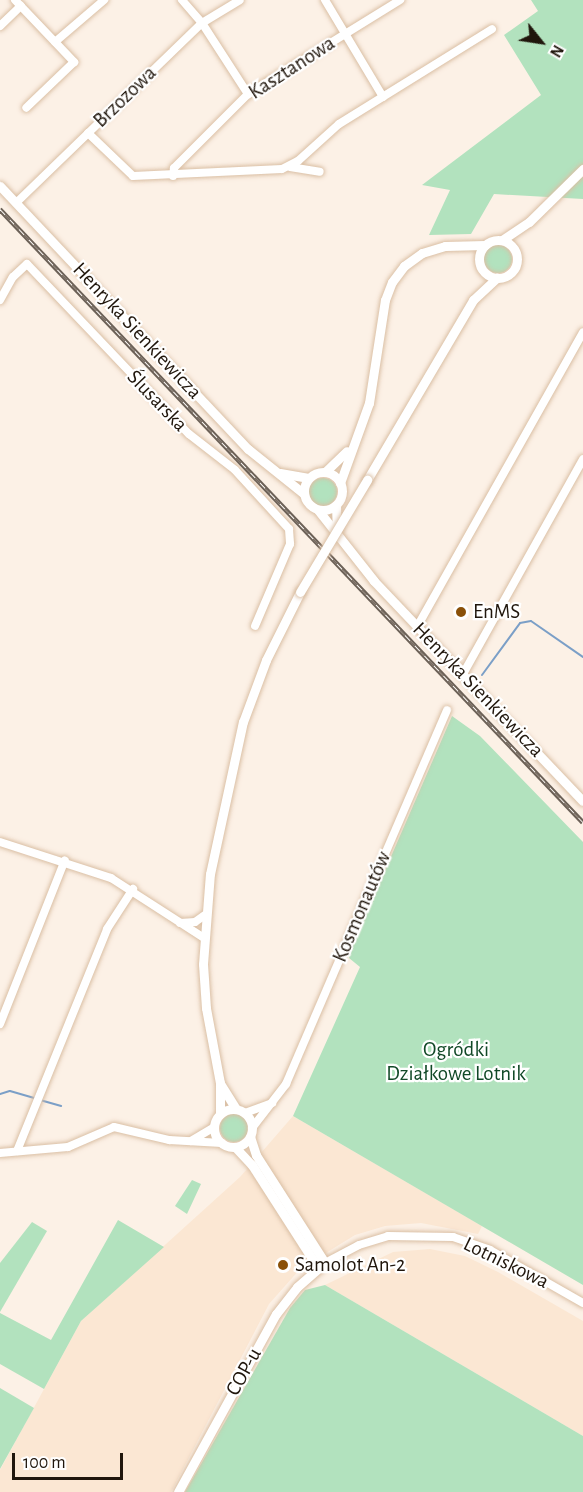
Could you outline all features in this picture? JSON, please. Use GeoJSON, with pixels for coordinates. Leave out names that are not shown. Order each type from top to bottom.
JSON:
{"type":"FeatureCollection","features":[{"type":"Feature","properties":{"kind":"main road"},"geometry":{"type":"LineString","coordinates":[[338,535],[336,505],[342,492],[340,483],[372,393],[385,300],[392,282],[404,266],[422,253],[455,246],[485,245],[502,240],[529,222],[583,169]]}},
{"type":"Feature","properties":{"kind":"main road","name":"Henryka Sienkiewicza"},"geometry":{"type":"LineString","coordinates":[[0,186],[241,441],[304,494]]}},
{"type":"Feature","properties":{"kind":"main road"},"geometry":{"type":"LineString","coordinates":[[322,1265],[252,1165],[235,1147],[222,1143],[214,1126],[220,1114],[220,1083],[206,1008],[204,938],[205,915],[221,809],[239,733],[266,660],[300,592],[473,300],[497,278],[513,270],[515,252],[529,222]]}},
{"type":"Feature","properties":{"kind":"main road"},"geometry":{"type":"LineString","coordinates":[[502,240],[515,252]]}},
{"type":"Feature","properties":{"kind":"main road"},"geometry":{"type":"LineString","coordinates":[[473,300],[485,245]]}},
{"type":"Feature","properties":{"kind":"main road"},"geometry":{"type":"LineString","coordinates":[[455,246],[497,278]]}},
{"type":"Feature","properties":{"kind":"main road"},"geometry":{"type":"LineString","coordinates":[[336,505],[318,510],[310,506],[304,494],[309,478],[325,472],[352,444]]}},
{"type":"Feature","properties":{"kind":"main road","name":"Henryka Sienkiewicza"},"geometry":{"type":"LineString","coordinates":[[278,472],[309,478]]}},
{"type":"Feature","properties":{"kind":"main road"},"geometry":{"type":"LineString","coordinates":[[325,472],[340,483]]}},
{"type":"Feature","properties":{"kind":"main road","name":"Henryka Sienkiewicza"},"geometry":{"type":"LineString","coordinates":[[318,510],[356,561],[583,801]]}},
{"type":"Feature","properties":{"kind":"main road"},"geometry":{"type":"LineString","coordinates":[[220,1083],[241,1111],[251,1133],[256,1155],[322,1265]]}},
{"type":"Feature","properties":{"kind":"main road"},"geometry":{"type":"LineString","coordinates":[[220,1114],[241,1111]]}},
{"type":"Feature","properties":{"kind":"main road"},"geometry":{"type":"LineString","coordinates":[[235,1147],[251,1133]]}},
{"type":"Feature","properties":{"kind":"main road","name":"COP-u"},"geometry":{"type":"LineString","coordinates":[[178,1492],[281,1307],[322,1265]]}},
{"type":"Feature","properties":{"kind":"street"},"geometry":{"type":"LineString","coordinates":[[55,42],[104,0]]}},
{"type":"Feature","properties":{"kind":"street"},"geometry":{"type":"LineString","coordinates":[[182,0],[202,23],[248,94]]}},
{"type":"Feature","properties":{"kind":"street","name":"Brzozowa"},"geometry":{"type":"LineString","coordinates":[[16,203],[202,23],[240,0]]}},
{"type":"Feature","properties":{"kind":"street"},"geometry":{"type":"LineString","coordinates":[[325,0],[383,97]]}},
{"type":"Feature","properties":{"kind":"street","name":"Kasztanowa"},"geometry":{"type":"LineString","coordinates":[[173,176],[174,168],[248,94],[400,0]]}},
{"type":"Feature","properties":{"kind":"street"},"geometry":{"type":"LineString","coordinates":[[0,26],[18,3],[74,62],[27,108]]}},
{"type":"Feature","properties":{"kind":"street"},"geometry":{"type":"LineString","coordinates":[[290,167],[339,124],[492,29]]}},
{"type":"Feature","properties":{"kind":"street"},"geometry":{"type":"LineString","coordinates":[[88,133],[133,176],[173,176],[290,167],[320,172]]}},
{"type":"Feature","properties":{"kind":"street","name":"Ślusarska"},"geometry":{"type":"LineString","coordinates":[[0,300],[13,277],[27,264],[189,434],[235,470],[291,533],[255,626]]}},
{"type":"Feature","properties":{"kind":"street"},"geometry":{"type":"LineString","coordinates":[[417,627],[583,332]]}},
{"type":"Feature","properties":{"kind":"street"},"geometry":{"type":"LineString","coordinates":[[463,674],[583,459]]}},
{"type":"Feature","properties":{"kind":"street","name":"Kosmonautów"},"geometry":{"type":"LineString","coordinates":[[251,1133],[286,1084],[447,710]]}},
{"type":"Feature","properties":{"kind":"street"},"geometry":{"type":"LineString","coordinates":[[0,842],[65,860],[133,889],[204,938]]}},
{"type":"Feature","properties":{"kind":"street"},"geometry":{"type":"LineString","coordinates":[[0,1024],[65,860]]}},
{"type":"Feature","properties":{"kind":"street"},"geometry":{"type":"LineString","coordinates":[[17,1152],[107,929],[133,889]]}},
{"type":"Feature","properties":{"kind":"street"},"geometry":{"type":"LineString","coordinates":[[180,923],[195,922],[205,915]]}},
{"type":"Feature","properties":{"kind":"street"},"geometry":{"type":"LineString","coordinates":[[241,1111],[272,1103]]}},
{"type":"Feature","properties":{"kind":"street"},"geometry":{"type":"LineString","coordinates":[[191,1141],[214,1126]]}},
{"type":"Feature","properties":{"kind":"street"},"geometry":{"type":"LineString","coordinates":[[0,1153],[81,1144],[114,1127],[169,1140],[222,1143]]}},
{"type":"Feature","properties":{"kind":"street","name":"Lotniskowa"},"geometry":{"type":"LineString","coordinates":[[322,1265],[359,1245],[388,1236],[453,1237],[490,1250],[583,1303]]}},
{"type":"Feature","properties":{"kind":"shaded area"},"geometry":{"type":"Polygon","coordinates":[[[293,1116],[482,1226],[478,1234],[421,1223],[385,1226],[355,1235],[300,1269],[269,1304],[171,1492],[0,1492],[0,1470],[81,1321],[240,1177],[293,1116]]]}},
{"type":"Feature","properties":{"kind":"shaded area"},"geometry":{"type":"Polygon","coordinates":[[[430,1249],[465,1256],[498,1272],[583,1321],[583,1436],[325,1285],[393,1252],[430,1249]]]}},
{"type":"Feature","properties":{"kind":"green space"},"geometry":{"type":"Polygon","coordinates":[[[531,0],[583,0],[583,199],[494,194],[471,234],[429,235],[450,190],[422,185],[541,95],[504,35],[538,11],[531,0]]]}},
{"type":"Feature","properties":{"kind":"green space"},"geometry":{"type":"Polygon","coordinates":[[[498,245],[508,249],[512,259],[508,269],[498,273],[488,269],[484,259],[488,249],[498,245]]]}},
{"type":"Feature","properties":{"kind":"green space"},"geometry":{"type":"Polygon","coordinates":[[[323,478],[333,482],[337,492],[333,502],[323,506],[313,502],[309,492],[313,482],[323,478]]]}},
{"type":"Feature","properties":{"kind":"green space","name":"Ogródki Działkowe Lotnik"},"geometry":{"type":"Polygon","coordinates":[[[452,716],[480,736],[583,842],[583,1285],[293,1116],[360,967],[349,958],[350,951],[452,716]]]}},
{"type":"Feature","properties":{"kind":"green space"},"geometry":{"type":"Polygon","coordinates":[[[234,1114],[244,1118],[248,1128],[244,1138],[234,1142],[224,1138],[220,1128],[224,1118],[234,1114]]]}},
{"type":"Feature","properties":{"kind":"green space"},"geometry":{"type":"Polygon","coordinates":[[[192,1180],[201,1184],[187,1214],[175,1206],[192,1180]]]}},
{"type":"Feature","properties":{"kind":"green space"},"geometry":{"type":"Polygon","coordinates":[[[118,1220],[164,1247],[81,1321],[44,1389],[0,1364],[0,1313],[51,1340],[118,1220]]]}},
{"type":"Feature","properties":{"kind":"green space"},"geometry":{"type":"Polygon","coordinates":[[[32,1222],[47,1231],[0,1312],[0,1263],[32,1222]]]}},
{"type":"Feature","properties":{"kind":"green space"},"geometry":{"type":"Polygon","coordinates":[[[325,1285],[583,1436],[583,1492],[185,1492],[290,1308],[305,1290],[325,1285]]]}},
{"type":"Feature","properties":{"kind":"green space"},"geometry":{"type":"Polygon","coordinates":[[[0,1388],[34,1408],[0,1469],[0,1388]]]}},
{"type":"Feature","properties":{"kind":"waterway"},"geometry":{"type":"LineString","coordinates":[[482,675],[520,623],[531,621],[583,657]]}},
{"type":"Feature","properties":{"kind":"waterway"},"geometry":{"type":"LineString","coordinates":[[0,1094],[10,1091],[35,1098]]}},
{"type":"Feature","properties":{"kind":"waterway"},"geometry":{"type":"LineString","coordinates":[[40,1100],[61,1106]]}},
{"type":"Feature","properties":{"kind":"railway"},"geometry":{"type":"LineString","coordinates":[[0,209],[583,822]]}},
{"type":"Feature","properties":{"kind":"place","name":"EnMS"},"geometry":{"type":"Point","coordinates":[461,612]}},
{"type":"Feature","properties":{"kind":"place","name":"Samolot An-2"},"geometry":{"type":"Point","coordinates":[283,1265]}}]}
